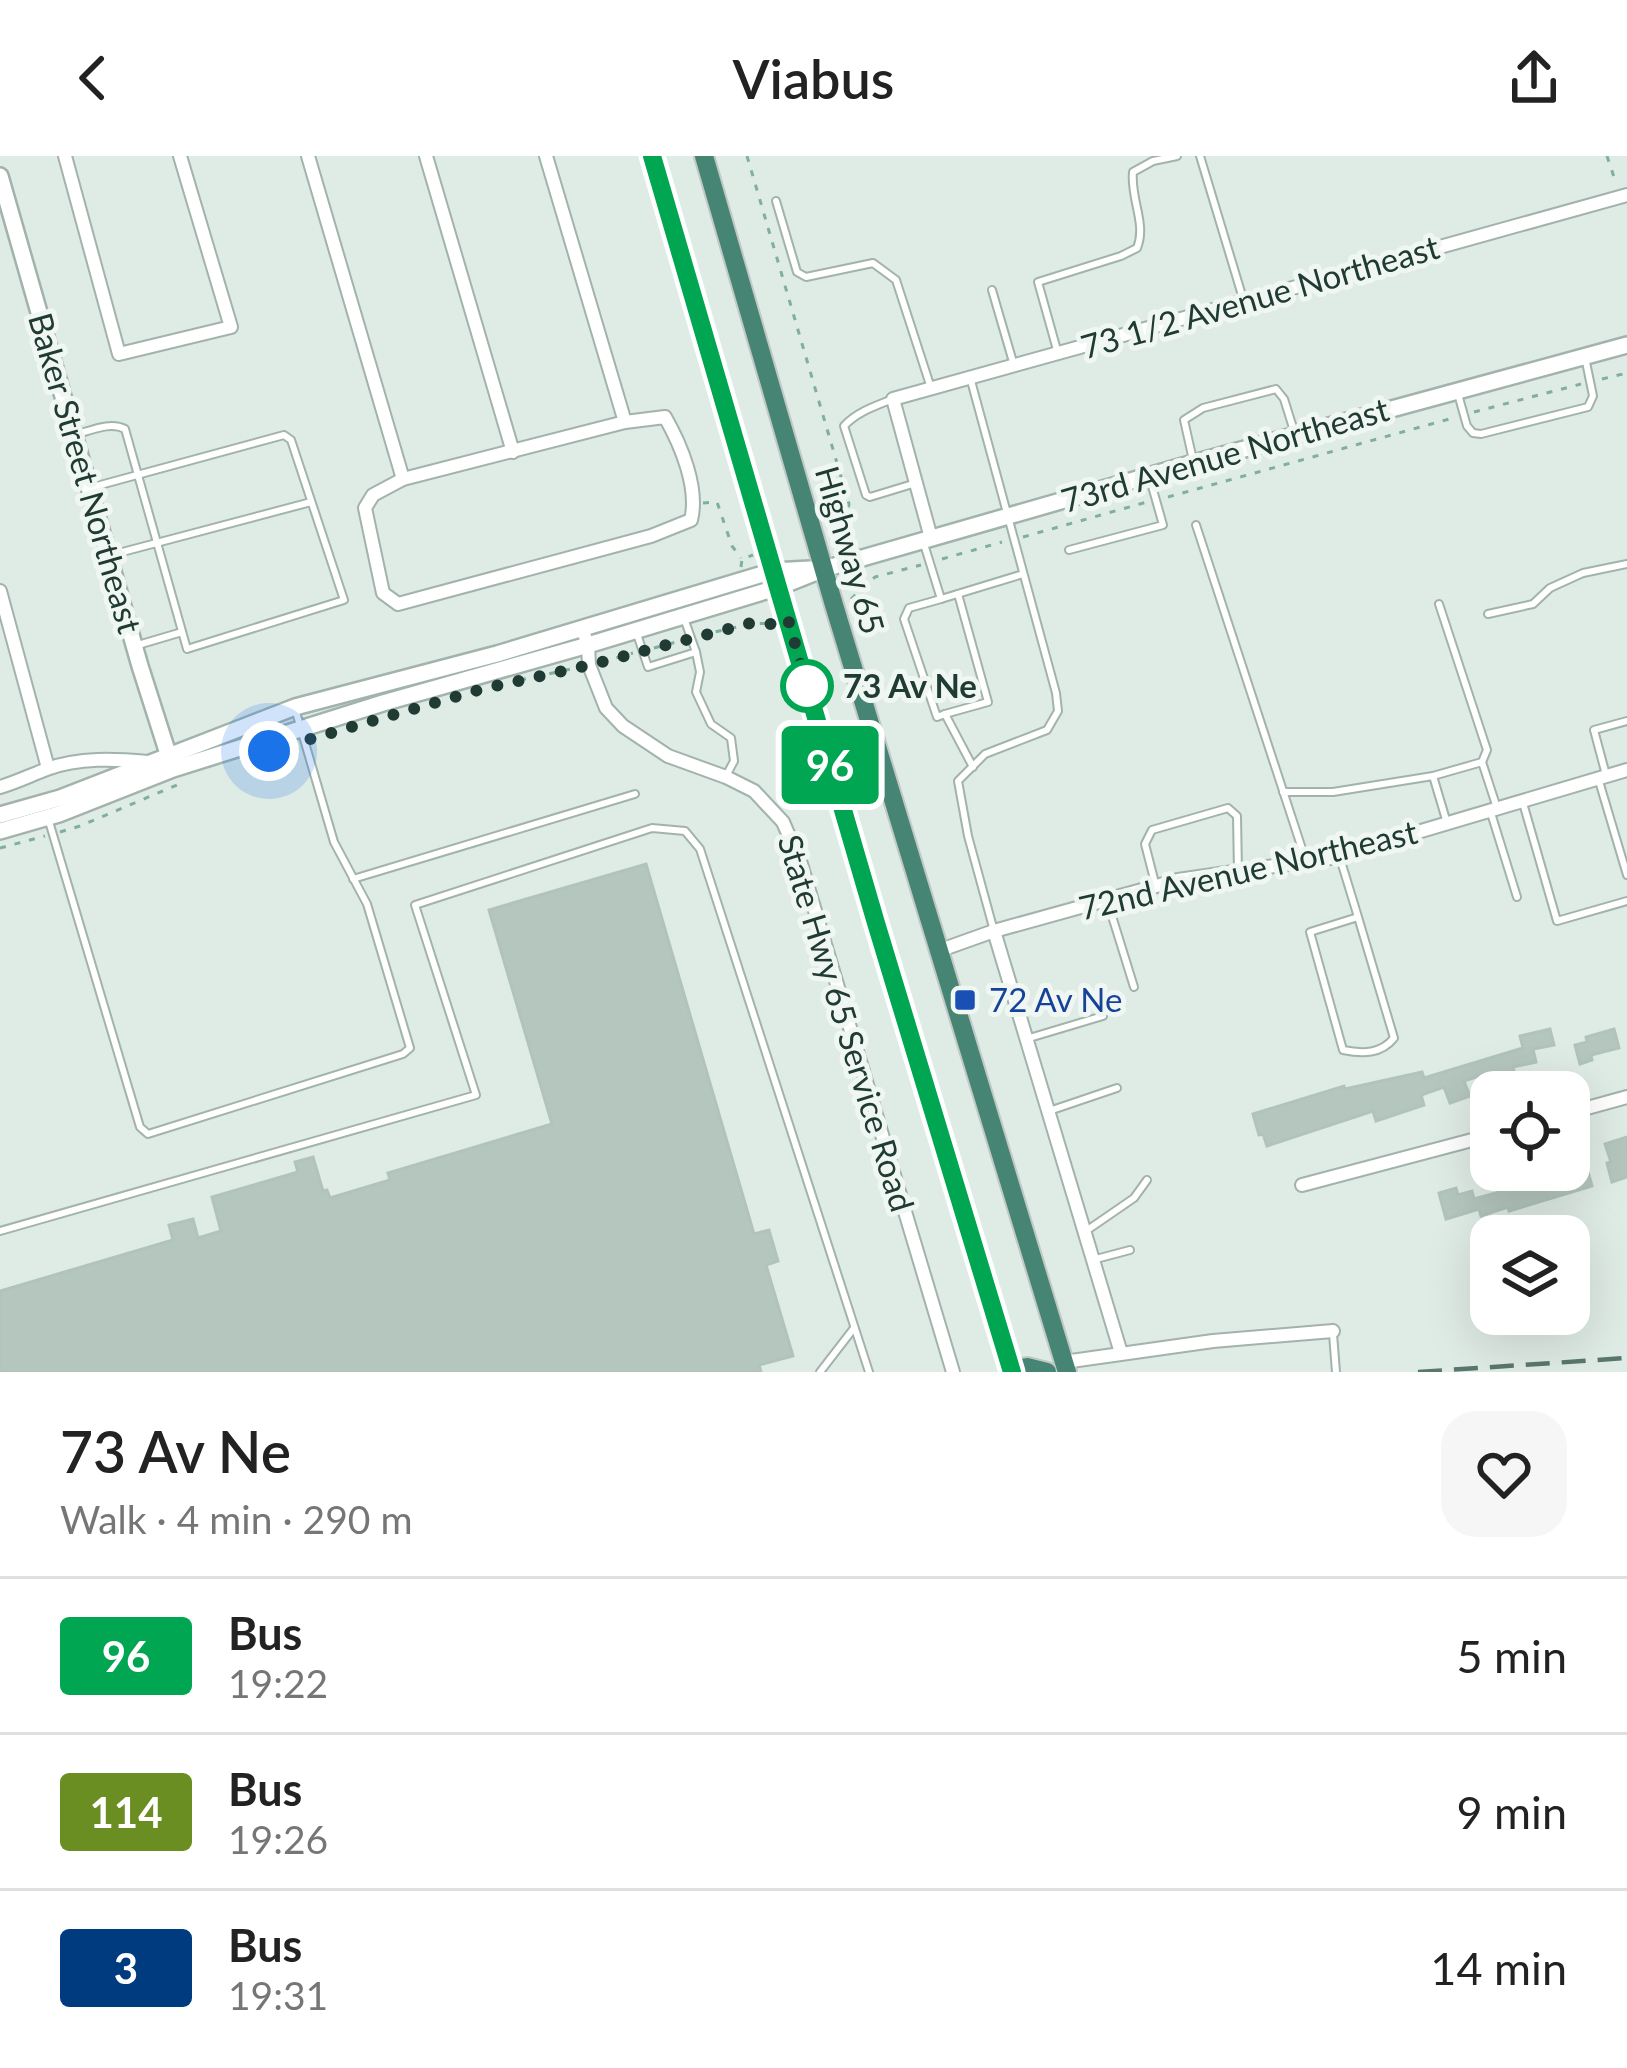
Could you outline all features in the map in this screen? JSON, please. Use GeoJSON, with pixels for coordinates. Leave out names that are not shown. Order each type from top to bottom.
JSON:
{"type":"FeatureCollection","features":[{"type":"Feature","properties":{"kind":"highway"},"geometry":{"type":"LineString","coordinates":[[652,156],[1007,1371],[1059,1368]]}},
{"type":"Feature","properties":{"kind":"highway","name":"Highway 65"},"geometry":{"type":"LineString","coordinates":[[704,156],[1059,1368]]}},
{"type":"Feature","properties":{"kind":"street"},"geometry":{"type":"LineString","coordinates":[[65,156],[119,354],[231,327],[180,156]]}},
{"type":"Feature","properties":{"kind":"street"},"geometry":{"type":"LineString","coordinates":[[308,156],[403,479]]}},
{"type":"Feature","properties":{"kind":"street"},"geometry":{"type":"LineString","coordinates":[[426,156],[513,452]]}},
{"type":"Feature","properties":{"kind":"street"},"geometry":{"type":"LineString","coordinates":[[546,156],[625,422]]}},
{"type":"Feature","properties":{"kind":"street","name":"Baker Street Northeast"},"geometry":{"type":"LineString","coordinates":[[0,176],[170,761]]}},
{"type":"Feature","properties":{"kind":"street","name":"73 1/2 Avenue Northeast"},"geometry":{"type":"LineString","coordinates":[[893,399],[1627,196]]}},
{"type":"Feature","properties":{"kind":"street","name":"73rd Avenue Northeast"},"geometry":{"type":"LineString","coordinates":[[0,831],[48,818],[295,707],[582,628],[824,569],[1627,346]]}},
{"type":"Feature","properties":{"kind":"street"},"geometry":{"type":"LineString","coordinates":[[893,399],[927,539]]}},
{"type":"Feature","properties":{"kind":"street"},"geometry":{"type":"LineString","coordinates":[[665,417],[676,436],[695,503],[691,520],[651,536],[398,604],[383,593],[365,508],[374,495],[403,479],[625,422],[665,417]]}},
{"type":"Feature","properties":{"kind":"street","name":"73rd Avenue Northeast"},"geometry":{"type":"LineString","coordinates":[[0,787],[48,769],[112,759],[170,761],[301,728],[636,631],[776,579]]}},
{"type":"Feature","properties":{"kind":"street"},"geometry":{"type":"LineString","coordinates":[[0,591],[48,769]]}},
{"type":"Feature","properties":{"kind":"street","name":"State Hwy 65 Service Road"},"geometry":{"type":"LineString","coordinates":[[582,628],[606,708],[623,726],[668,756],[754,791],[783,822],[801,864],[953,1372]]}},
{"type":"Feature","properties":{"kind":"street","name":"73rd Avenue Northeast"},"geometry":{"type":"LineString","coordinates":[[0,815],[48,818],[148,761]]}},
{"type":"Feature","properties":{"kind":"street","name":"72nd Avenue Northeast"},"geometry":{"type":"LineString","coordinates":[[938,951],[1178,880],[1340,855],[1627,770]]}},
{"type":"Feature","properties":{"kind":"street"},"geometry":{"type":"LineString","coordinates":[[994,931],[1121,1353]]}},
{"type":"Feature","properties":{"kind":"street"},"geometry":{"type":"LineString","coordinates":[[1590,1107],[1627,1097]]}},
{"type":"Feature","properties":{"kind":"street"},"geometry":{"type":"LineString","coordinates":[[1302,1185],[1470,1141]]}},
{"type":"Feature","properties":{"kind":"street"},"geometry":{"type":"LineString","coordinates":[[1059,1368],[1121,1353],[1333,1331]]}},
{"type":"Feature","properties":{"kind":"lane"},"geometry":{"type":"LineString","coordinates":[[1058,353],[1038,282],[1137,248],[1142,233],[1133,172],[1177,156]]}},
{"type":"Feature","properties":{"kind":"lane"},"geometry":{"type":"LineString","coordinates":[[1200,156],[1244,302]]}},
{"type":"Feature","properties":{"kind":"lane"},"geometry":{"type":"LineString","coordinates":[[776,201],[797,272],[806,278],[872,263],[896,280],[931,388]]}},
{"type":"Feature","properties":{"kind":"lane"},"geometry":{"type":"LineString","coordinates":[[992,290],[1014,365]]}},
{"type":"Feature","properties":{"kind":"lane"},"geometry":{"type":"LineString","coordinates":[[1456,390],[1473,433],[1588,407],[1593,396],[1585,357]]}},
{"type":"Feature","properties":{"kind":"lane"},"geometry":{"type":"LineString","coordinates":[[970,377],[1058,711],[1048,730],[985,754],[958,781],[994,931]]}},
{"type":"Feature","properties":{"kind":"lane"},"geometry":{"type":"LineString","coordinates":[[1193,463],[1184,420],[1203,408],[1276,389],[1285,399],[1295,435]]}},
{"type":"Feature","properties":{"kind":"lane"},"geometry":{"type":"LineString","coordinates":[[893,399],[865,410],[844,426],[866,495],[916,483]]}},
{"type":"Feature","properties":{"kind":"lane"},"geometry":{"type":"LineString","coordinates":[[74,436],[111,426],[125,429],[136,475],[187,649],[344,600],[291,440],[284,435],[136,475],[89,488]]}},
{"type":"Feature","properties":{"kind":"lane"},"geometry":{"type":"LineString","coordinates":[[1070,550],[1163,525],[1149,476]]}},
{"type":"Feature","properties":{"kind":"lane"},"geometry":{"type":"LineString","coordinates":[[109,555],[310,502]]}},
{"type":"Feature","properties":{"kind":"lane"},"geometry":{"type":"LineString","coordinates":[[1196,525],[1306,861]]}},
{"type":"Feature","properties":{"kind":"lane"},"geometry":{"type":"LineString","coordinates":[[927,539],[941,599]]}},
{"type":"Feature","properties":{"kind":"lane"},"geometry":{"type":"LineString","coordinates":[[1488,614],[1533,604],[1550,589],[1583,573],[1627,564]]}},
{"type":"Feature","properties":{"kind":"lane"},"geometry":{"type":"LineString","coordinates":[[958,594],[988,702],[937,717],[904,619],[909,608],[1024,574]]}},
{"type":"Feature","properties":{"kind":"lane"},"geometry":{"type":"LineString","coordinates":[[1439,604],[1486,750],[1482,762],[1517,897]]}},
{"type":"Feature","properties":{"kind":"lane"},"geometry":{"type":"LineString","coordinates":[[683,616],[700,672],[696,692],[711,724],[731,738],[734,761],[725,777]]}},
{"type":"Feature","properties":{"kind":"lane"},"geometry":{"type":"LineString","coordinates":[[636,631],[647,667],[696,652]]}},
{"type":"Feature","properties":{"kind":"lane"},"geometry":{"type":"LineString","coordinates":[[135,646],[182,632]]}},
{"type":"Feature","properties":{"kind":"lane"},"geometry":{"type":"LineString","coordinates":[[48,818],[140,1127],[148,1134],[403,1054],[410,1048],[367,904],[334,842],[295,707]]}},
{"type":"Feature","properties":{"kind":"lane"},"geometry":{"type":"LineString","coordinates":[[945,714],[973,766]]}},
{"type":"Feature","properties":{"kind":"lane"},"geometry":{"type":"LineString","coordinates":[[1627,721],[1594,730],[1627,874]]}},
{"type":"Feature","properties":{"kind":"lane"},"geometry":{"type":"LineString","coordinates":[[1283,792],[1333,793],[1433,776],[1482,762]]}},
{"type":"Feature","properties":{"kind":"lane"},"geometry":{"type":"LineString","coordinates":[[1433,776],[1447,823]]}},
{"type":"Feature","properties":{"kind":"lane"},"geometry":{"type":"LineString","coordinates":[[352,879],[635,794]]}},
{"type":"Feature","properties":{"kind":"lane"},"geometry":{"type":"LineString","coordinates":[[1522,800],[1557,921],[1627,901]]}},
{"type":"Feature","properties":{"kind":"lane"},"geometry":{"type":"LineString","coordinates":[[1155,886],[1144,844],[1152,830],[1228,808],[1237,816],[1238,872]]}},
{"type":"Feature","properties":{"kind":"lane"},"geometry":{"type":"LineString","coordinates":[[0,1231],[476,1095],[415,905],[652,828],[685,831],[700,850],[869,1372]]}},
{"type":"Feature","properties":{"kind":"lane"},"geometry":{"type":"LineString","coordinates":[[1340,855],[1394,1038],[1386,1048],[1360,1054],[1343,1050],[1310,932],[1358,917]]}},
{"type":"Feature","properties":{"kind":"lane"},"geometry":{"type":"LineString","coordinates":[[1107,900],[1134,987]]}},
{"type":"Feature","properties":{"kind":"lane"},"geometry":{"type":"LineString","coordinates":[[1026,1039],[1103,1016]]}},
{"type":"Feature","properties":{"kind":"lane"},"geometry":{"type":"LineString","coordinates":[[1048,1112],[1117,1088]]}},
{"type":"Feature","properties":{"kind":"lane"},"geometry":{"type":"LineString","coordinates":[[1084,1232],[1134,1198],[1147,1180]]}},
{"type":"Feature","properties":{"kind":"lane"},"geometry":{"type":"LineString","coordinates":[[1093,1260],[1130,1250]]}},
{"type":"Feature","properties":{"kind":"lane"},"geometry":{"type":"LineString","coordinates":[[820,1372],[854,1328]]}},
{"type":"Feature","properties":{"kind":"lane"},"geometry":{"type":"LineString","coordinates":[[1333,1331],[1336,1372]]}},
{"type":"Feature","properties":{"kind":"path"},"geometry":{"type":"LineString","coordinates":[[747,156],[850,504],[841,530]]}},
{"type":"Feature","properties":{"kind":"path"},"geometry":{"type":"LineString","coordinates":[[1607,156],[1616,183]]}},
{"type":"Feature","properties":{"kind":"path"},"geometry":{"type":"LineString","coordinates":[[834,605],[862,592],[875,578],[1627,373]]}},
{"type":"Feature","properties":{"kind":"path"},"geometry":{"type":"LineString","coordinates":[[695,503],[717,502],[732,546],[742,559]]}},
{"type":"Feature","properties":{"kind":"path"},"geometry":{"type":"LineString","coordinates":[[504,684],[751,623],[788,619]]}},
{"type":"Feature","properties":{"kind":"path"},"geometry":{"type":"LineString","coordinates":[[0,848],[48,818],[80,826],[189,779]]}},
{"type":"Feature","properties":{"kind":"building"},"geometry":{"type":"Polygon","coordinates":[[[646,864],[754,1234],[769,1230],[778,1261],[766,1265],[793,1356],[759,1365],[761,1372],[0,1372],[0,1291],[173,1240],[169,1225],[193,1219],[198,1238],[221,1231],[212,1197],[298,1172],[295,1162],[313,1157],[323,1191],[330,1198],[390,1180],[388,1173],[552,1124],[489,910],[646,864]]]}},
{"type":"Feature","properties":{"kind":"building"},"geometry":{"type":"Polygon","coordinates":[[[1550,1029],[1554,1045],[1533,1049],[1536,1062],[1513,1067],[1514,1071],[1470,1071],[1470,1079],[1464,1081],[1470,1096],[1450,1103],[1444,1087],[1421,1095],[1424,1105],[1376,1121],[1373,1111],[1267,1146],[1263,1134],[1259,1135],[1253,1114],[1344,1086],[1422,1072],[1424,1078],[1523,1048],[1520,1036],[1550,1029]]]}},
{"type":"Feature","properties":{"kind":"building"},"geometry":{"type":"Polygon","coordinates":[[[1614,1029],[1619,1048],[1591,1055],[1592,1060],[1580,1064],[1575,1045],[1614,1029]]]}},
{"type":"Feature","properties":{"kind":"building"},"geometry":{"type":"Polygon","coordinates":[[[1627,1137],[1627,1177],[1612,1182],[1605,1144],[1627,1137]]]}},
{"type":"Feature","properties":{"kind":"building"},"geometry":{"type":"Polygon","coordinates":[[[1456,1188],[1458,1195],[1472,1191],[1474,1199],[1503,1191],[1575,1191],[1509,1211],[1508,1207],[1481,1215],[1479,1209],[1446,1219],[1439,1193],[1456,1188]]]}},
{"type":"Feature","properties":{"kind":"railway"},"geometry":{"type":"LineString","coordinates":[[1418,1372],[1627,1358]]}},
{"type":"Feature","properties":{"kind":"bus line","name":"96"},"geometry":{"type":"LineString","coordinates":[[652,156],[1012,1372]]}},
{"type":"Feature","properties":{"kind":"place","name":"73 Av Ne"},"geometry":{"type":"Point","coordinates":[807,686]}},
{"type":"Feature","properties":{"kind":"place","name":"72 Av Ne"},"geometry":{"type":"Point","coordinates":[965,1000]}},
{"type":"Feature","properties":{"kind":"route"},"geometry":{"type":"LineString","coordinates":[[269,751],[482,689],[751,623],[788,619],[807,686]]}}]}
